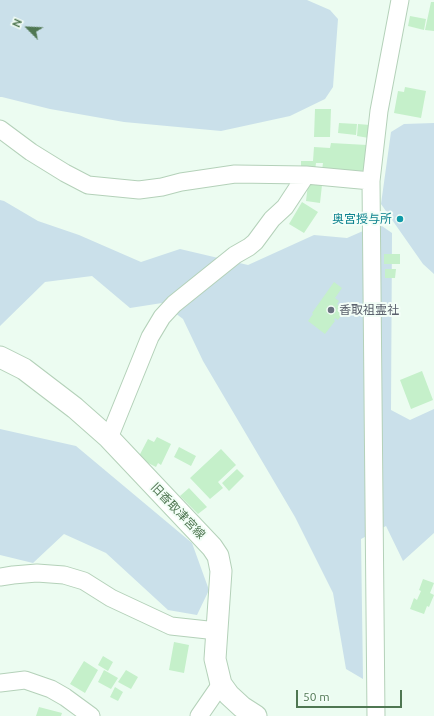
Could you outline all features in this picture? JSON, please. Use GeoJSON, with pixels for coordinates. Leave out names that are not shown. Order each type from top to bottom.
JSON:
{"type":"FeatureCollection","features":[{"type":"Feature","properties":{"kind":"street"},"geometry":{"type":"LineString","coordinates":[[376,716],[371,181],[378,110],[400,0]]}},
{"type":"Feature","properties":{"kind":"street"},"geometry":{"type":"LineString","coordinates":[[0,129],[31,152],[88,185],[139,190],[235,174],[306,175],[371,181]]}},
{"type":"Feature","properties":{"kind":"street"},"geometry":{"type":"LineString","coordinates":[[109,438],[150,337],[162,317],[174,304],[235,255],[255,242],[272,219],[285,207],[306,175]]}},
{"type":"Feature","properties":{"kind":"street","name":"旧香取津宮線"},"geometry":{"type":"LineString","coordinates":[[0,357],[24,369],[76,408],[109,438],[206,541],[218,556],[221,571],[215,659],[221,684],[246,713]]}},
{"type":"Feature","properties":{"kind":"street"},"geometry":{"type":"LineString","coordinates":[[0,577],[13,574],[37,573],[64,575],[84,581],[111,598],[171,626],[217,631]]}},
{"type":"Feature","properties":{"kind":"street"},"geometry":{"type":"LineString","coordinates":[[0,683],[25,680],[51,689],[65,697],[91,716]]}},
{"type":"Feature","properties":{"kind":"street"},"geometry":{"type":"LineString","coordinates":[[199,716],[221,684]]}},
{"type":"Feature","properties":{"kind":"shaded area"},"geometry":{"type":"Polygon","coordinates":[[[0,0],[307,0],[330,10],[338,19],[333,87],[325,99],[290,116],[221,131],[124,122],[50,109],[0,97],[0,0]]]}},
{"type":"Feature","properties":{"kind":"shaded area"},"geometry":{"type":"Polygon","coordinates":[[[434,123],[434,274],[423,264],[381,204],[391,132],[404,124],[434,123]]]}},
{"type":"Feature","properties":{"kind":"shaded area"},"geometry":{"type":"Polygon","coordinates":[[[0,200],[38,221],[79,235],[141,262],[180,249],[248,265],[314,235],[347,238],[379,224],[392,233],[391,410],[410,420],[434,409],[434,533],[403,561],[386,526],[361,539],[363,679],[346,669],[333,593],[295,517],[203,361],[183,319],[162,303],[130,308],[92,276],[45,282],[0,326],[0,200]]]}},
{"type":"Feature","properties":{"kind":"shaded area"},"geometry":{"type":"Polygon","coordinates":[[[0,429],[76,446],[192,543],[209,590],[197,615],[168,610],[106,553],[64,534],[33,563],[0,555],[0,429]]]}},
{"type":"Feature","properties":{"kind":"building"},"geometry":{"type":"Polygon","coordinates":[[[431,2],[434,2],[434,31],[425,30],[431,2]]]}},
{"type":"Feature","properties":{"kind":"building"},"geometry":{"type":"Polygon","coordinates":[[[410,16],[426,19],[424,30],[408,26],[410,16]]]}},
{"type":"Feature","properties":{"kind":"building"},"geometry":{"type":"Polygon","coordinates":[[[405,87],[426,91],[421,118],[394,113],[398,91],[404,92],[405,87]]]}},
{"type":"Feature","properties":{"kind":"building"},"geometry":{"type":"Polygon","coordinates":[[[315,109],[331,109],[330,137],[314,137],[315,109]]]}},
{"type":"Feature","properties":{"kind":"building"},"geometry":{"type":"Polygon","coordinates":[[[339,123],[357,124],[356,135],[338,133],[339,123]]]}},
{"type":"Feature","properties":{"kind":"building"},"geometry":{"type":"Polygon","coordinates":[[[358,124],[370,125],[369,138],[357,136],[358,124]]]}},
{"type":"Feature","properties":{"kind":"building"},"geometry":{"type":"Polygon","coordinates":[[[331,143],[367,145],[366,171],[322,170],[323,163],[316,163],[315,170],[301,169],[301,161],[313,161],[314,147],[330,148],[331,143]]]}},
{"type":"Feature","properties":{"kind":"building"},"geometry":{"type":"Polygon","coordinates":[[[308,184],[322,185],[320,203],[306,201],[308,184]]]}},
{"type":"Feature","properties":{"kind":"building"},"geometry":{"type":"Polygon","coordinates":[[[302,202],[318,212],[304,233],[289,224],[302,202]]]}},
{"type":"Feature","properties":{"kind":"building"},"geometry":{"type":"Polygon","coordinates":[[[384,254],[400,254],[400,264],[384,264],[384,254]]]}},
{"type":"Feature","properties":{"kind":"building"},"geometry":{"type":"Polygon","coordinates":[[[385,269],[396,269],[395,278],[385,278],[385,269]]]}},
{"type":"Feature","properties":{"kind":"building"},"geometry":{"type":"Polygon","coordinates":[[[334,282],[342,288],[335,298],[339,301],[337,304],[345,310],[338,320],[335,318],[335,321],[325,334],[308,321],[334,282]]]}},
{"type":"Feature","properties":{"kind":"building"},"geometry":{"type":"Polygon","coordinates":[[[422,371],[433,400],[411,409],[400,380],[422,371]]]}},
{"type":"Feature","properties":{"kind":"building"},"geometry":{"type":"Polygon","coordinates":[[[157,437],[171,444],[161,465],[158,463],[156,467],[138,458],[148,439],[154,442],[157,437]]]}},
{"type":"Feature","properties":{"kind":"building"},"geometry":{"type":"Polygon","coordinates":[[[179,447],[196,456],[191,466],[174,457],[179,447]]]}},
{"type":"Feature","properties":{"kind":"building"},"geometry":{"type":"Polygon","coordinates":[[[221,449],[236,465],[218,482],[223,488],[210,499],[190,478],[221,449]]]}},
{"type":"Feature","properties":{"kind":"building"},"geometry":{"type":"Polygon","coordinates":[[[237,469],[244,476],[229,491],[222,483],[237,469]]]}},
{"type":"Feature","properties":{"kind":"building"},"geometry":{"type":"Polygon","coordinates":[[[189,488],[207,507],[198,514],[180,496],[189,488]]]}},
{"type":"Feature","properties":{"kind":"building"},"geometry":{"type":"Polygon","coordinates":[[[423,579],[434,583],[430,593],[434,595],[424,614],[410,609],[414,598],[417,600],[421,591],[419,590],[423,579]]]}},
{"type":"Feature","properties":{"kind":"building"},"geometry":{"type":"Polygon","coordinates":[[[174,642],[189,645],[184,673],[169,670],[174,642]]]}},
{"type":"Feature","properties":{"kind":"building"},"geometry":{"type":"Polygon","coordinates":[[[103,656],[113,662],[108,671],[98,665],[103,656]]]}},
{"type":"Feature","properties":{"kind":"building"},"geometry":{"type":"Polygon","coordinates":[[[84,661],[98,670],[85,693],[70,684],[84,661]]]}},
{"type":"Feature","properties":{"kind":"building"},"geometry":{"type":"Polygon","coordinates":[[[104,670],[118,678],[111,689],[98,682],[104,670]]]}},
{"type":"Feature","properties":{"kind":"building"},"geometry":{"type":"Polygon","coordinates":[[[126,670],[138,677],[131,689],[118,682],[126,670]]]}},
{"type":"Feature","properties":{"kind":"building"},"geometry":{"type":"Polygon","coordinates":[[[115,687],[123,692],[118,701],[110,697],[115,687]]]}},
{"type":"Feature","properties":{"kind":"building"},"geometry":{"type":"Polygon","coordinates":[[[39,707],[62,713],[61,716],[36,716],[39,707]]]}},
{"type":"Feature","properties":{"kind":"place","name":"奥宮授与所"},"geometry":{"type":"Point","coordinates":[400,219]}},
{"type":"Feature","properties":{"kind":"place","name":"香取祖霊社"},"geometry":{"type":"Point","coordinates":[331,310]}}]}
